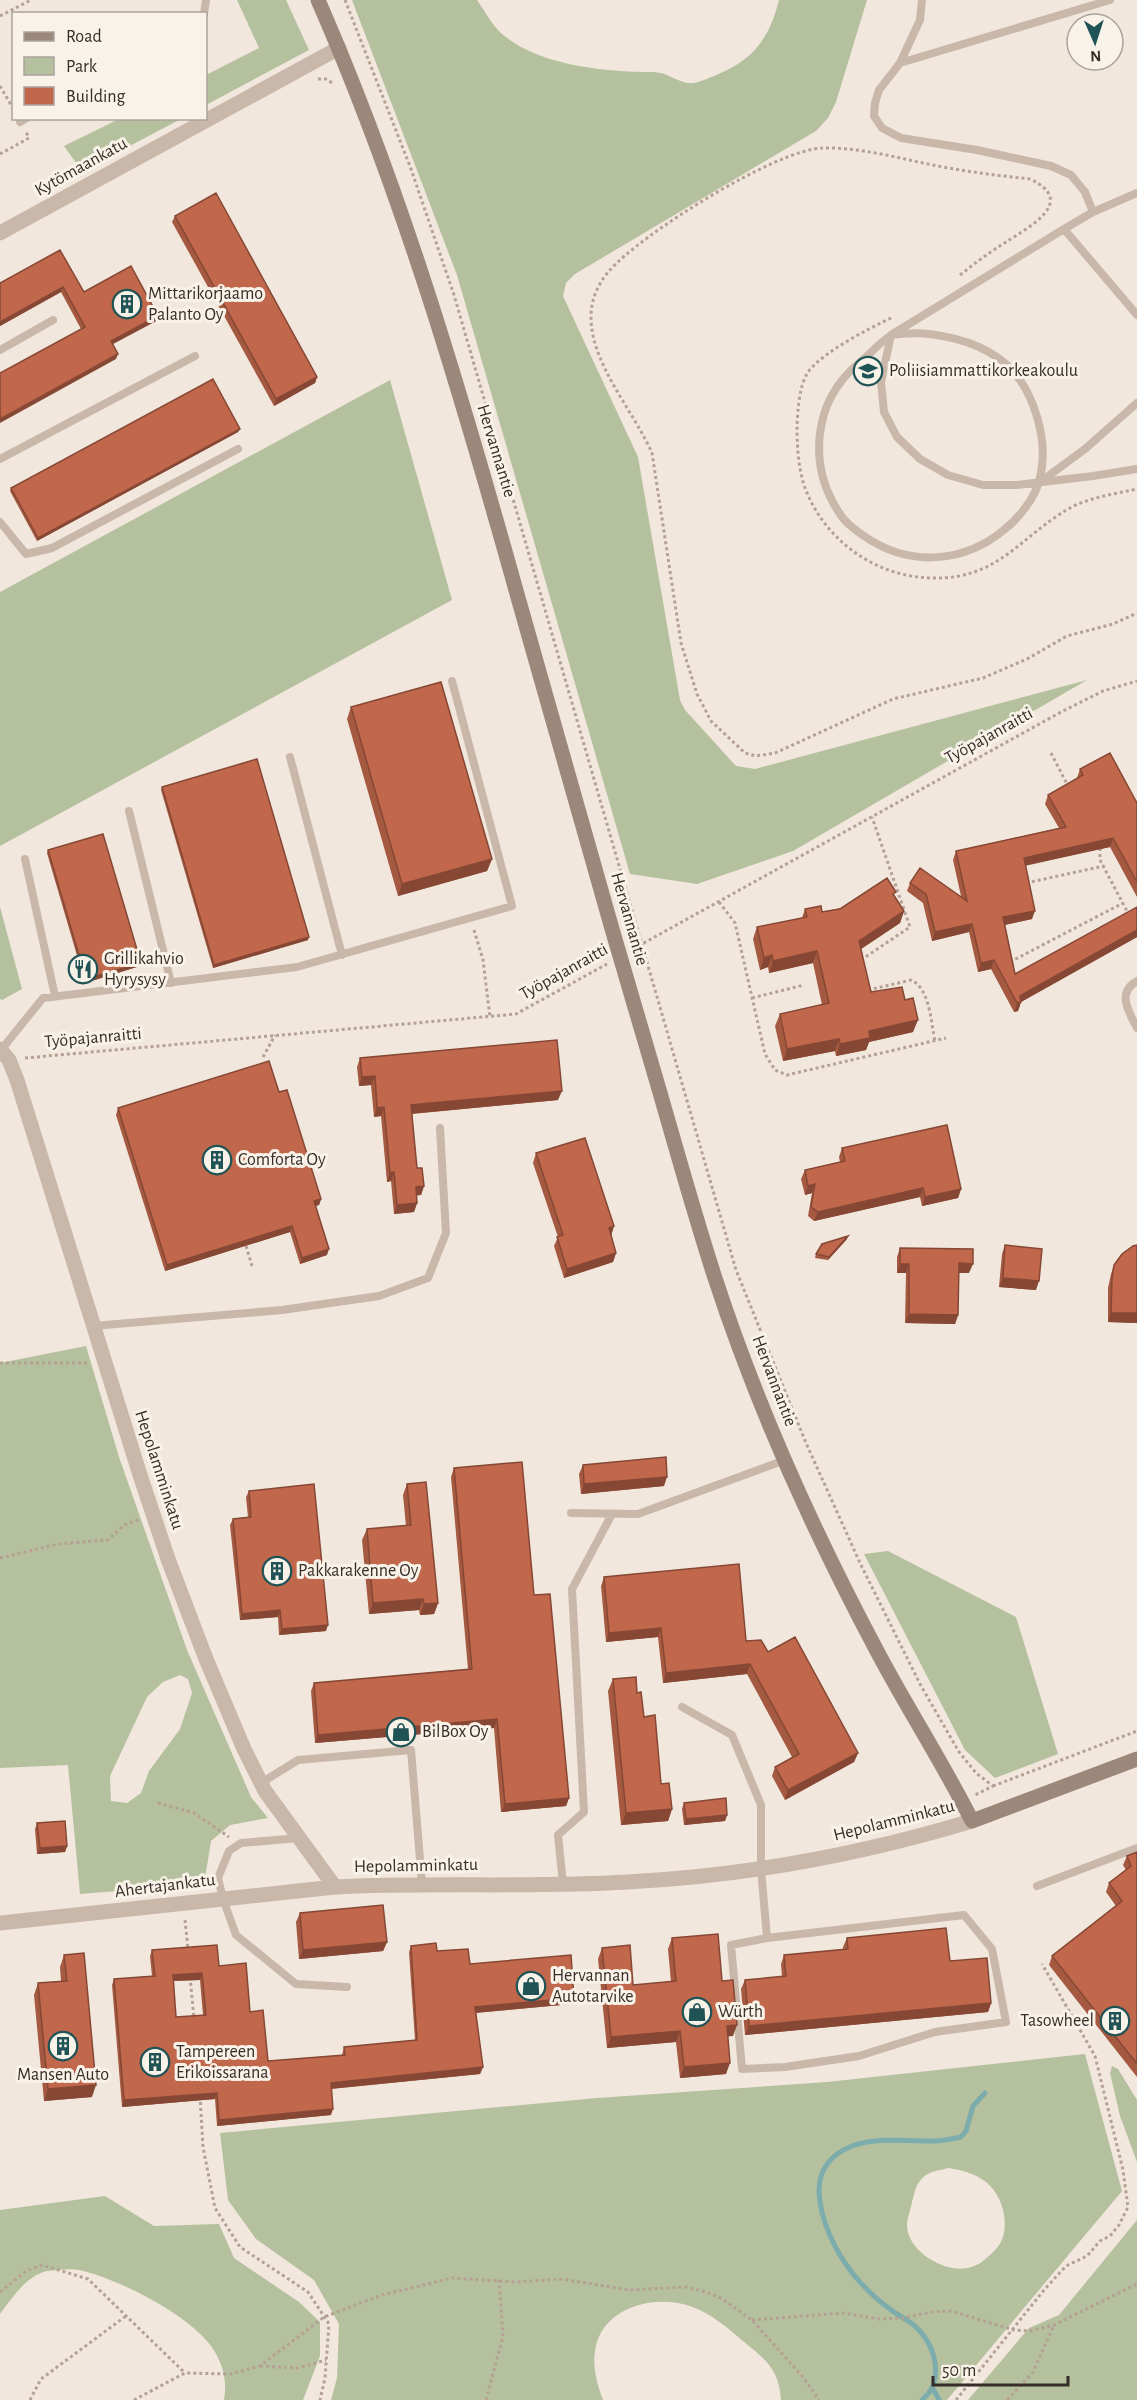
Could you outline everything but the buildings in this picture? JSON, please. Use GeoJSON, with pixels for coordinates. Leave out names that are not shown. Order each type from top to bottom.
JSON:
{"type":"FeatureCollection","features":[{"type":"Feature","properties":{"kind":"main road","name":"Hervannantie"},"geometry":{"type":"LineString","coordinates":[[318,0],[339,48],[405,223],[444,346],[714,1276],[785,1460],[834,1569],[874,1646],[972,1821]]}},
{"type":"Feature","properties":{"kind":"main road","name":"Hepolamminkatu"},"geometry":{"type":"LineString","coordinates":[[972,1821],[1137,1759]]}},
{"type":"Feature","properties":{"kind":"street","name":"Kytömaankatu"},"geometry":{"type":"LineString","coordinates":[[0,233],[339,48]]}},
{"type":"Feature","properties":{"kind":"street","name":"Hepolamminkatu"},"geometry":{"type":"LineString","coordinates":[[3,1053],[153,1514],[206,1659],[261,1783],[335,1887],[627,1882],[761,1869],[845,1854],[972,1821]]}},
{"type":"Feature","properties":{"kind":"street","name":"Ahertajankatu"},"geometry":{"type":"LineString","coordinates":[[0,1923],[335,1887]]}},
{"type":"Feature","properties":{"kind":"lane"},"geometry":{"type":"LineString","coordinates":[[922,0],[920,20],[900,63],[879,90],[874,116],[882,128],[901,138],[977,150],[1051,166],[1071,175],[1084,192],[1093,212]]}},
{"type":"Feature","properties":{"kind":"lane"},"geometry":{"type":"LineString","coordinates":[[900,63],[1110,0]]}},
{"type":"Feature","properties":{"kind":"lane"},"geometry":{"type":"LineString","coordinates":[[1137,193],[1093,212],[891,335],[851,369],[830,397],[822,416],[817,443],[820,466],[826,489],[840,516],[858,532],[879,546],[914,558],[937,559],[964,553],[991,542],[1024,508],[1039,483],[1085,449],[1137,403]]}},
{"type":"Feature","properties":{"kind":"lane"},"geometry":{"type":"LineString","coordinates":[[1064,229],[1137,315]]}},
{"type":"Feature","properties":{"kind":"lane"},"geometry":{"type":"LineString","coordinates":[[0,350],[53,320]]}},
{"type":"Feature","properties":{"kind":"lane"},"geometry":{"type":"LineString","coordinates":[[891,335],[917,333],[940,335],[985,350],[1006,364],[1024,387],[1038,416],[1042,462],[1039,483]]}},
{"type":"Feature","properties":{"kind":"lane"},"geometry":{"type":"LineString","coordinates":[[891,335],[882,382],[884,412],[897,437],[920,459],[948,475],[983,485],[1039,483],[1137,469]]}},
{"type":"Feature","properties":{"kind":"lane"},"geometry":{"type":"LineString","coordinates":[[0,459],[195,356]]}},
{"type":"Feature","properties":{"kind":"lane"},"geometry":{"type":"LineString","coordinates":[[0,522],[26,554],[52,548],[238,449]]}},
{"type":"Feature","properties":{"kind":"lane"},"geometry":{"type":"LineString","coordinates":[[3,1053],[43,998],[297,968],[512,906],[452,681]]}},
{"type":"Feature","properties":{"kind":"lane"},"geometry":{"type":"LineString","coordinates":[[290,757],[342,954]]}},
{"type":"Feature","properties":{"kind":"lane"},"geometry":{"type":"LineString","coordinates":[[129,811],[171,982]]}},
{"type":"Feature","properties":{"kind":"lane"},"geometry":{"type":"LineString","coordinates":[[25,859],[55,996]]}},
{"type":"Feature","properties":{"kind":"lane"},"geometry":{"type":"LineString","coordinates":[[1137,981],[1131,984],[1125,994],[1125,1005],[1137,1028]]}},
{"type":"Feature","properties":{"kind":"lane"},"geometry":{"type":"LineString","coordinates":[[93,1326],[282,1310],[379,1296],[428,1278],[446,1233],[440,1128]]}},
{"type":"Feature","properties":{"kind":"lane"},"geometry":{"type":"LineString","coordinates":[[572,1513],[638,1514],[785,1460]]}},
{"type":"Feature","properties":{"kind":"lane"},"geometry":{"type":"LineString","coordinates":[[563,1884],[558,1835],[584,1812],[572,1589],[612,1514]]}},
{"type":"Feature","properties":{"kind":"lane"},"geometry":{"type":"LineString","coordinates":[[682,1707],[732,1735],[761,1805],[761,1869],[767,1938]]}},
{"type":"Feature","properties":{"kind":"lane"},"geometry":{"type":"LineString","coordinates":[[261,1783],[298,1760],[411,1750],[422,1884]]}},
{"type":"Feature","properties":{"kind":"lane"},"geometry":{"type":"LineString","coordinates":[[299,1838],[241,1843],[229,1851],[218,1878],[223,1899],[236,1935],[296,1984],[346,1987]]}},
{"type":"Feature","properties":{"kind":"lane"},"geometry":{"type":"LineString","coordinates":[[1037,1886],[1137,1848]]}},
{"type":"Feature","properties":{"kind":"lane"},"geometry":{"type":"LineString","coordinates":[[964,1915],[992,1949],[1006,2022],[935,2032],[859,2056],[785,2067],[742,2069],[731,1945],[767,1938],[964,1915]]}},
{"type":"Feature","properties":{"kind":"path"},"geometry":{"type":"LineString","coordinates":[[0,16],[31,0]]}},
{"type":"Feature","properties":{"kind":"path"},"geometry":{"type":"LineString","coordinates":[[345,0],[416,181],[454,295],[656,997],[741,1281],[806,1443],[860,1563],[920,1684],[959,1752],[976,1773],[993,1786]]}},
{"type":"Feature","properties":{"kind":"path"},"geometry":{"type":"LineString","coordinates":[[306,66],[313,80],[326,79],[339,88]]}},
{"type":"Feature","properties":{"kind":"path"},"geometry":{"type":"LineString","coordinates":[[0,86],[12,107]]}},
{"type":"Feature","properties":{"kind":"path"},"geometry":{"type":"LineString","coordinates":[[0,154],[29,138],[24,120]]}},
{"type":"Feature","properties":{"kind":"path"},"geometry":{"type":"LineString","coordinates":[[958,278],[1007,241],[1039,221],[1047,212],[1049,196],[1040,184],[1030,179],[949,168],[864,151],[825,147],[789,154],[717,193],[641,241],[607,273],[596,290],[591,315],[595,343],[604,365],[652,453],[681,643],[697,694],[711,721],[745,753],[756,756],[775,753],[893,699],[983,678],[1027,659],[1067,636],[1113,624],[1137,613]]}},
{"type":"Feature","properties":{"kind":"path"},"geometry":{"type":"LineString","coordinates":[[400,165],[408,162]]}},
{"type":"Feature","properties":{"kind":"path"},"geometry":{"type":"LineString","coordinates":[[407,184],[416,181]]}},
{"type":"Feature","properties":{"kind":"path"},"geometry":{"type":"LineString","coordinates":[[894,316],[841,346],[820,362],[807,373],[801,393],[797,445],[805,487],[825,525],[842,544],[864,559],[911,577],[958,577],[1001,560],[1060,514],[1080,503],[1137,489]]}},
{"type":"Feature","properties":{"kind":"path","name":"Työpajanraitti"},"geometry":{"type":"LineString","coordinates":[[3,1053],[275,1035],[516,1014],[1061,712],[1103,692],[1137,681]]}},
{"type":"Feature","properties":{"kind":"path"},"geometry":{"type":"LineString","coordinates":[[1051,753],[1071,792]]}},
{"type":"Feature","properties":{"kind":"path"},"geometry":{"type":"LineString","coordinates":[[863,969],[861,959],[910,927],[872,817]]}},
{"type":"Feature","properties":{"kind":"path"},"geometry":{"type":"LineString","coordinates":[[1096,840],[1102,850],[1100,860],[1132,921]]}},
{"type":"Feature","properties":{"kind":"path"},"geometry":{"type":"LineString","coordinates":[[1024,884],[1104,866]]}},
{"type":"Feature","properties":{"kind":"path"},"geometry":{"type":"LineString","coordinates":[[719,902],[735,923],[765,1054],[775,1070],[787,1074],[946,1038]]}},
{"type":"Feature","properties":{"kind":"path"},"geometry":{"type":"LineString","coordinates":[[1008,964],[1123,903]]}},
{"type":"Feature","properties":{"kind":"path"},"geometry":{"type":"LineString","coordinates":[[470,918],[483,960],[490,1017]]}},
{"type":"Feature","properties":{"kind":"path"},"geometry":{"type":"LineString","coordinates":[[866,980],[868,990],[911,980],[918,983],[924,993],[935,1041]]}},
{"type":"Feature","properties":{"kind":"path"},"geometry":{"type":"LineString","coordinates":[[752,998],[804,985]]}},
{"type":"Feature","properties":{"kind":"path"},"geometry":{"type":"LineString","coordinates":[[647,999],[656,997]]}},
{"type":"Feature","properties":{"kind":"path"},"geometry":{"type":"LineString","coordinates":[[654,1022],[663,1019]]}},
{"type":"Feature","properties":{"kind":"path"},"geometry":{"type":"LineString","coordinates":[[262,1057],[275,1035]]}},
{"type":"Feature","properties":{"kind":"path"},"geometry":{"type":"LineString","coordinates":[[246,1246],[252,1266]]}},
{"type":"Feature","properties":{"kind":"path"},"geometry":{"type":"LineString","coordinates":[[0,1363],[105,1363]]}},
{"type":"Feature","properties":{"kind":"path"},"geometry":{"type":"LineString","coordinates":[[0,1558],[58,1544],[108,1539],[124,1525],[153,1514]]}},
{"type":"Feature","properties":{"kind":"path"},"geometry":{"type":"LineString","coordinates":[[915,1687],[920,1684]]}},
{"type":"Feature","properties":{"kind":"path"},"geometry":{"type":"LineString","coordinates":[[962,1800],[1137,1731]]}},
{"type":"Feature","properties":{"kind":"path"},"geometry":{"type":"LineString","coordinates":[[158,1803],[194,1813],[241,1843]]}},
{"type":"Feature","properties":{"kind":"path"},"geometry":{"type":"LineString","coordinates":[[184,1903],[188,1958]]}},
{"type":"Feature","properties":{"kind":"path"},"geometry":{"type":"LineString","coordinates":[[956,2400],[1044,2290],[1066,2266],[1087,2256],[1100,2241],[1110,2236],[1119,2225],[1128,2207],[1123,2170],[1095,2056],[1042,1964]]}},
{"type":"Feature","properties":{"kind":"path"},"geometry":{"type":"LineString","coordinates":[[189,1969],[194,2023]]}},
{"type":"Feature","properties":{"kind":"path"},"geometry":{"type":"LineString","coordinates":[[200,2090],[203,2147],[215,2208],[240,2247],[308,2292],[329,2324],[320,2400]]}},
{"type":"Feature","properties":{"kind":"path"},"geometry":{"type":"LineString","coordinates":[[0,2292],[26,2271],[42,2265],[88,2279],[185,2373]]}},
{"type":"Feature","properties":{"kind":"path"},"geometry":{"type":"LineString","coordinates":[[260,2366],[324,2317],[382,2295],[452,2278],[517,2282],[562,2279],[630,2290],[685,2287],[721,2298],[752,2319],[803,2377],[819,2400]]}},
{"type":"Feature","properties":{"kind":"path"},"geometry":{"type":"LineString","coordinates":[[486,2400],[503,2336],[499,2280]]}},
{"type":"Feature","properties":{"kind":"path"},"geometry":{"type":"LineString","coordinates":[[752,2319],[844,2313],[878,2319],[903,2318],[931,2312],[951,2311],[1014,2330],[1030,2331],[1054,2325],[1137,2284]]}},
{"type":"Feature","properties":{"kind":"path"},"geometry":{"type":"LineString","coordinates":[[30,2400],[41,2379],[126,2316]]}},
{"type":"Feature","properties":{"kind":"path"},"geometry":{"type":"LineString","coordinates":[[1007,2400],[1033,2372],[1054,2325]]}},
{"type":"Feature","properties":{"kind":"path"},"geometry":{"type":"LineString","coordinates":[[134,2400],[185,2373],[230,2374],[260,2366],[298,2368],[326,2360]]}},
{"type":"Feature","properties":{"kind":"green space"},"geometry":{"type":"Polygon","coordinates":[[[237,0],[286,0],[309,50],[207,104],[207,74],[259,48],[237,0]]]}},
{"type":"Feature","properties":{"kind":"green space"},"geometry":{"type":"Polygon","coordinates":[[[352,0],[477,0],[501,33],[534,53],[574,65],[615,71],[659,73],[691,83],[727,70],[749,56],[770,27],[779,0],[867,0],[836,102],[828,118],[816,131],[575,274],[566,283],[563,296],[638,457],[680,700],[685,710],[736,766],[755,769],[1087,680],[793,851],[697,884],[630,874],[457,275],[352,0]]]}},
{"type":"Feature","properties":{"kind":"green space"},"geometry":{"type":"Polygon","coordinates":[[[117,120],[179,120],[82,171],[64,146],[117,120]]]}},
{"type":"Feature","properties":{"kind":"green space"},"geometry":{"type":"Polygon","coordinates":[[[390,380],[452,600],[0,846],[0,592],[390,380]]]}},
{"type":"Feature","properties":{"kind":"green space"},"geometry":{"type":"Polygon","coordinates":[[[0,907],[22,989],[2,1000],[0,999],[0,907]]]}},
{"type":"Feature","properties":{"kind":"green space"},"geometry":{"type":"Polygon","coordinates":[[[86,1346],[119,1457],[187,1650],[251,1797],[268,1818],[230,1825],[211,1841],[204,1884],[80,1894],[68,1765],[0,1768],[0,1363],[86,1346]],[[180,1675],[163,1682],[147,1697],[110,1776],[111,1801],[127,1803],[141,1793],[149,1771],[180,1729],[192,1693],[188,1679],[180,1675]]]}},
{"type":"Feature","properties":{"kind":"green space"},"geometry":{"type":"Polygon","coordinates":[[[888,1551],[1016,1617],[1058,1754],[995,1778],[965,1750],[864,1554],[888,1551]]]}},
{"type":"Feature","properties":{"kind":"green space"},"geometry":{"type":"Polygon","coordinates":[[[1085,2054],[1122,2191],[947,2400],[781,2400],[780,2389],[770,2366],[751,2348],[705,2312],[690,2306],[663,2302],[649,2303],[623,2311],[603,2329],[595,2349],[594,2364],[603,2400],[331,2400],[337,2378],[339,2324],[314,2280],[256,2239],[228,2200],[220,2133],[597,2098],[827,2082],[1085,2054]],[[948,2168],[931,2172],[918,2184],[908,2216],[909,2235],[913,2243],[929,2258],[948,2267],[968,2268],[982,2261],[1000,2244],[1005,2226],[1002,2206],[993,2189],[986,2182],[972,2174],[948,2168]]]}},
{"type":"Feature","properties":{"kind":"green space"},"geometry":{"type":"Polygon","coordinates":[[[1112,2066],[1118,2069],[1137,2100],[1137,2162],[1120,2116],[1110,2073],[1112,2066]]]}},
{"type":"Feature","properties":{"kind":"green space"},"geometry":{"type":"Polygon","coordinates":[[[105,2196],[154,2226],[219,2224],[234,2258],[299,2302],[320,2322],[320,2356],[303,2400],[224,2400],[223,2369],[215,2352],[205,2339],[191,2326],[154,2301],[95,2274],[71,2269],[39,2274],[20,2288],[0,2314],[0,2210],[105,2196]]]}},
{"type":"Feature","properties":{"kind":"green space"},"geometry":{"type":"Polygon","coordinates":[[[1137,2220],[1137,2400],[968,2400],[1029,2328],[1059,2315],[1137,2220]]]}},
{"type":"Feature","properties":{"kind":"waterway"},"geometry":{"type":"LineString","coordinates":[[922,2400],[934,2383],[935,2364],[929,2344],[916,2327],[875,2297],[846,2265],[825,2224],[819,2191],[821,2175],[838,2153],[862,2143],[882,2140],[937,2141],[961,2137],[966,2131],[973,2106],[985,2093]]}},
{"type":"Feature","properties":{"kind":"waterway"},"geometry":{"type":"LineString","coordinates":[[932,2387],[939,2400]]}},
{"type":"Feature","properties":{"kind":"place","name":"Mittarikorjaamo Palanto Oy"},"geometry":{"type":"Point","coordinates":[127,304]}},
{"type":"Feature","properties":{"kind":"place","name":"Poliisiammattikorkeakoulu"},"geometry":{"type":"Point","coordinates":[868,371]}},
{"type":"Feature","properties":{"kind":"place","name":"Grillikahvio Hyrysysy"},"geometry":{"type":"Point","coordinates":[83,969]}},
{"type":"Feature","properties":{"kind":"place","name":"Comforta Oy"},"geometry":{"type":"Point","coordinates":[217,1160]}},
{"type":"Feature","properties":{"kind":"place","name":"Pakkarakenne Oy"},"geometry":{"type":"Point","coordinates":[277,1571]}},
{"type":"Feature","properties":{"kind":"place","name":"BilBox Oy"},"geometry":{"type":"Point","coordinates":[401,1732]}},
{"type":"Feature","properties":{"kind":"place","name":"Hervannan Autotarvike"},"geometry":{"type":"Point","coordinates":[531,1986]}},
{"type":"Feature","properties":{"kind":"place","name":"Würth"},"geometry":{"type":"Point","coordinates":[697,2012]}},
{"type":"Feature","properties":{"kind":"place","name":"Tasowheel"},"geometry":{"type":"Point","coordinates":[1115,2021]}},
{"type":"Feature","properties":{"kind":"place","name":"Mansen Auto"},"geometry":{"type":"Point","coordinates":[63,2046]}},
{"type":"Feature","properties":{"kind":"place","name":"Tampereen Erikoissarana"},"geometry":{"type":"Point","coordinates":[155,2062]}}]}
